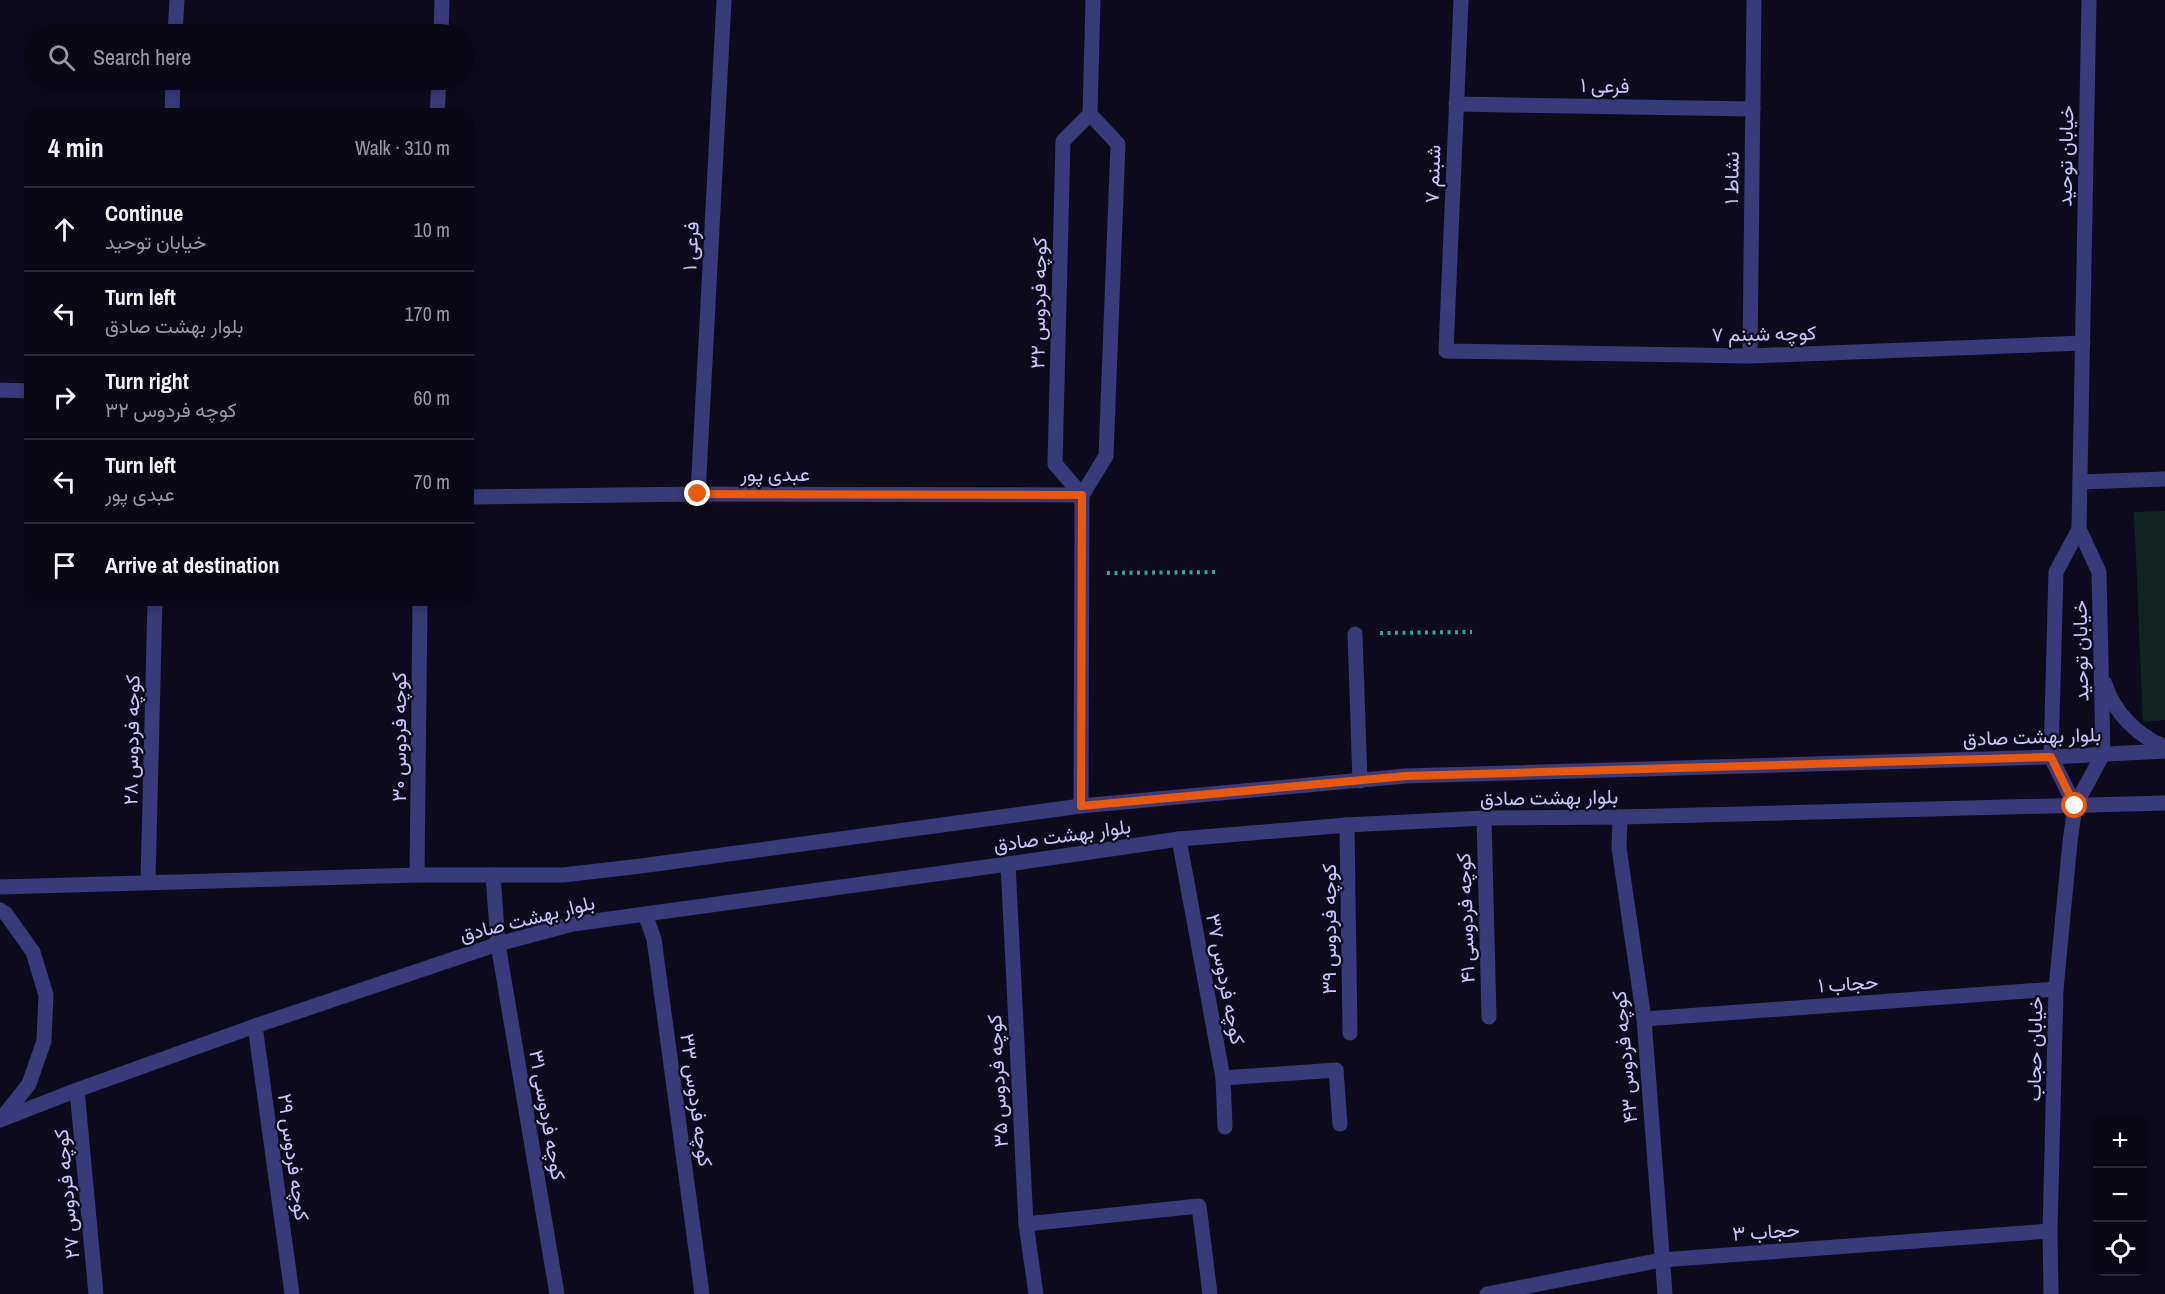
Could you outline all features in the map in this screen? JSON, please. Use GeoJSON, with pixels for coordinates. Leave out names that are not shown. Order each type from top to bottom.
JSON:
{"type":"FeatureCollection","features":[{"type":"Feature","properties":{"kind":"street"},"geometry":{"type":"LineString","coordinates":[[176,24],[177,0]]}},
{"type":"Feature","properties":{"kind":"street"},"geometry":{"type":"LineString","coordinates":[[441,24],[442,0]]}},
{"type":"Feature","properties":{"kind":"street","name":"فرعی ۱"},"geometry":{"type":"LineString","coordinates":[[698,494],[724,0]]}},
{"type":"Feature","properties":{"kind":"street"},"geometry":{"type":"LineString","coordinates":[[1081,806],[1082,495],[1106,456],[1118,144],[1090,114],[1093,0]]}},
{"type":"Feature","properties":{"kind":"street","name":"شبنم ۷"},"geometry":{"type":"LineString","coordinates":[[1446,351],[1461,0]]}},
{"type":"Feature","properties":{"kind":"street","name":"نشاط ۱"},"geometry":{"type":"LineString","coordinates":[[1750,356],[1754,0]]}},
{"type":"Feature","properties":{"kind":"street","name":"خیابان توحید"},"geometry":{"type":"LineString","coordinates":[[2075,806],[2103,754],[2099,572],[2079,529],[2089,0]]}},
{"type":"Feature","properties":{"kind":"street"},"geometry":{"type":"LineString","coordinates":[[172,108],[173,90]]}},
{"type":"Feature","properties":{"kind":"street"},"geometry":{"type":"LineString","coordinates":[[437,108],[438,90]]}},
{"type":"Feature","properties":{"kind":"street","name":"فرعی ۱"},"geometry":{"type":"LineString","coordinates":[[1456,104],[1753,108]]}},
{"type":"Feature","properties":{"kind":"street","name":"کوچه فردوس ۳۲"},"geometry":{"type":"LineString","coordinates":[[1082,495],[1055,464],[1063,141],[1090,114]]}},
{"type":"Feature","properties":{"kind":"street","name":"کوچه شبنم ۷"},"geometry":{"type":"LineString","coordinates":[[1446,351],[1750,356],[2083,343]]}},
{"type":"Feature","properties":{"kind":"street"},"geometry":{"type":"LineString","coordinates":[[0,390],[24,391]]}},
{"type":"Feature","properties":{"kind":"street"},"geometry":{"type":"LineString","coordinates":[[2080,482],[2165,479]]}},
{"type":"Feature","properties":{"kind":"street","name":"عبدی پور"},"geometry":{"type":"LineString","coordinates":[[474,497],[698,494],[1082,495]]}},
{"type":"Feature","properties":{"kind":"street","name":"خیابان توحید"},"geometry":{"type":"LineString","coordinates":[[2075,806],[2051,757],[2056,572],[2079,529]]}},
{"type":"Feature","properties":{"kind":"street","name":"کوچه فردوس ۲۸"},"geometry":{"type":"LineString","coordinates":[[148,881],[155,606]]}},
{"type":"Feature","properties":{"kind":"street","name":"کوچه فردوس ۳۰"},"geometry":{"type":"LineString","coordinates":[[417,875],[420,606]]}},
{"type":"Feature","properties":{"kind":"street"},"geometry":{"type":"LineString","coordinates":[[1355,634],[1360,781]]}},
{"type":"Feature","properties":{"kind":"street"},"geometry":{"type":"LineString","coordinates":[[2101,672],[2107,689],[2125,720],[2165,749]]}},
{"type":"Feature","properties":{"kind":"street","name":"بلوار بهشت صادق"},"geometry":{"type":"LineString","coordinates":[[0,887],[417,875],[563,875],[1081,806],[1406,776],[2051,757],[2165,749]]}},
{"type":"Feature","properties":{"kind":"street","name":"بلوار بهشت صادق"},"geometry":{"type":"LineString","coordinates":[[0,1120],[255,1026],[498,944],[573,924],[1179,839],[1347,825],[1484,818],[1620,818],[2165,803]]}},
{"type":"Feature","properties":{"kind":"street","name":"خیابان حجاب"},"geometry":{"type":"LineString","coordinates":[[2051,1294],[2050,1232],[2056,989],[2075,806]]}},
{"type":"Feature","properties":{"kind":"street","name":"کوچه فردوسی ۴۱"},"geometry":{"type":"LineString","coordinates":[[1484,818],[1489,1017]]}},
{"type":"Feature","properties":{"kind":"street","name":"کوچه فردوس ۴۳"},"geometry":{"type":"LineString","coordinates":[[1620,818],[1619,848],[1644,1019],[1665,1294]]}},
{"type":"Feature","properties":{"kind":"street","name":"کوچه فردوس ۳۹"},"geometry":{"type":"LineString","coordinates":[[1347,825],[1350,1033]]}},
{"type":"Feature","properties":{"kind":"street","name":"کوچه فردوس ۳۷"},"geometry":{"type":"LineString","coordinates":[[1179,839],[1223,1078],[1225,1127]]}},
{"type":"Feature","properties":{"kind":"street","name":"کوچه فردوس ۳۵"},"geometry":{"type":"LineString","coordinates":[[1008,864],[1026,1224],[1036,1294]]}},
{"type":"Feature","properties":{"kind":"street","name":"کوچه فردوسی ۳۱"},"geometry":{"type":"LineString","coordinates":[[493,874],[498,944],[557,1294]]}},
{"type":"Feature","properties":{"kind":"street"},"geometry":{"type":"LineString","coordinates":[[0,910],[6,914],[33,952],[46,995],[44,1041],[29,1084],[0,1120]]}},
{"type":"Feature","properties":{"kind":"street","name":"کوچه فردوس ۳۳"},"geometry":{"type":"LineString","coordinates":[[645,914],[654,939],[702,1294]]}},
{"type":"Feature","properties":{"kind":"street","name":"حجاب ۱"},"geometry":{"type":"LineString","coordinates":[[1644,1019],[2056,989]]}},
{"type":"Feature","properties":{"kind":"street","name":"کوچه فردوس ۲۹"},"geometry":{"type":"LineString","coordinates":[[255,1026],[292,1294]]}},
{"type":"Feature","properties":{"kind":"street"},"geometry":{"type":"LineString","coordinates":[[1223,1078],[1336,1070],[1340,1124]]}},
{"type":"Feature","properties":{"kind":"street","name":"کوچه فردوس ۲۷"},"geometry":{"type":"LineString","coordinates":[[77,1090],[96,1294]]}},
{"type":"Feature","properties":{"kind":"street"},"geometry":{"type":"LineString","coordinates":[[1026,1224],[1199,1206],[1210,1294]]}},
{"type":"Feature","properties":{"kind":"street","name":"حجاب ۳"},"geometry":{"type":"LineString","coordinates":[[1487,1294],[1661,1260],[2050,1232]]}},
{"type":"Feature","properties":{"kind":"path"},"geometry":{"type":"LineString","coordinates":[[1082,573],[1219,572]]}},
{"type":"Feature","properties":{"kind":"path"},"geometry":{"type":"LineString","coordinates":[[1355,634],[1472,632]]}},
{"type":"Feature","properties":{"kind":"green space"},"geometry":{"type":"Polygon","coordinates":[[[2165,511],[2165,720],[2143,722],[2134,512],[2165,511]]]}},
{"type":"Feature","properties":{"kind":"route"},"geometry":{"type":"LineString","coordinates":[[698,494],[1082,495],[1081,806],[1406,776],[2051,757],[2075,806]]}}]}
